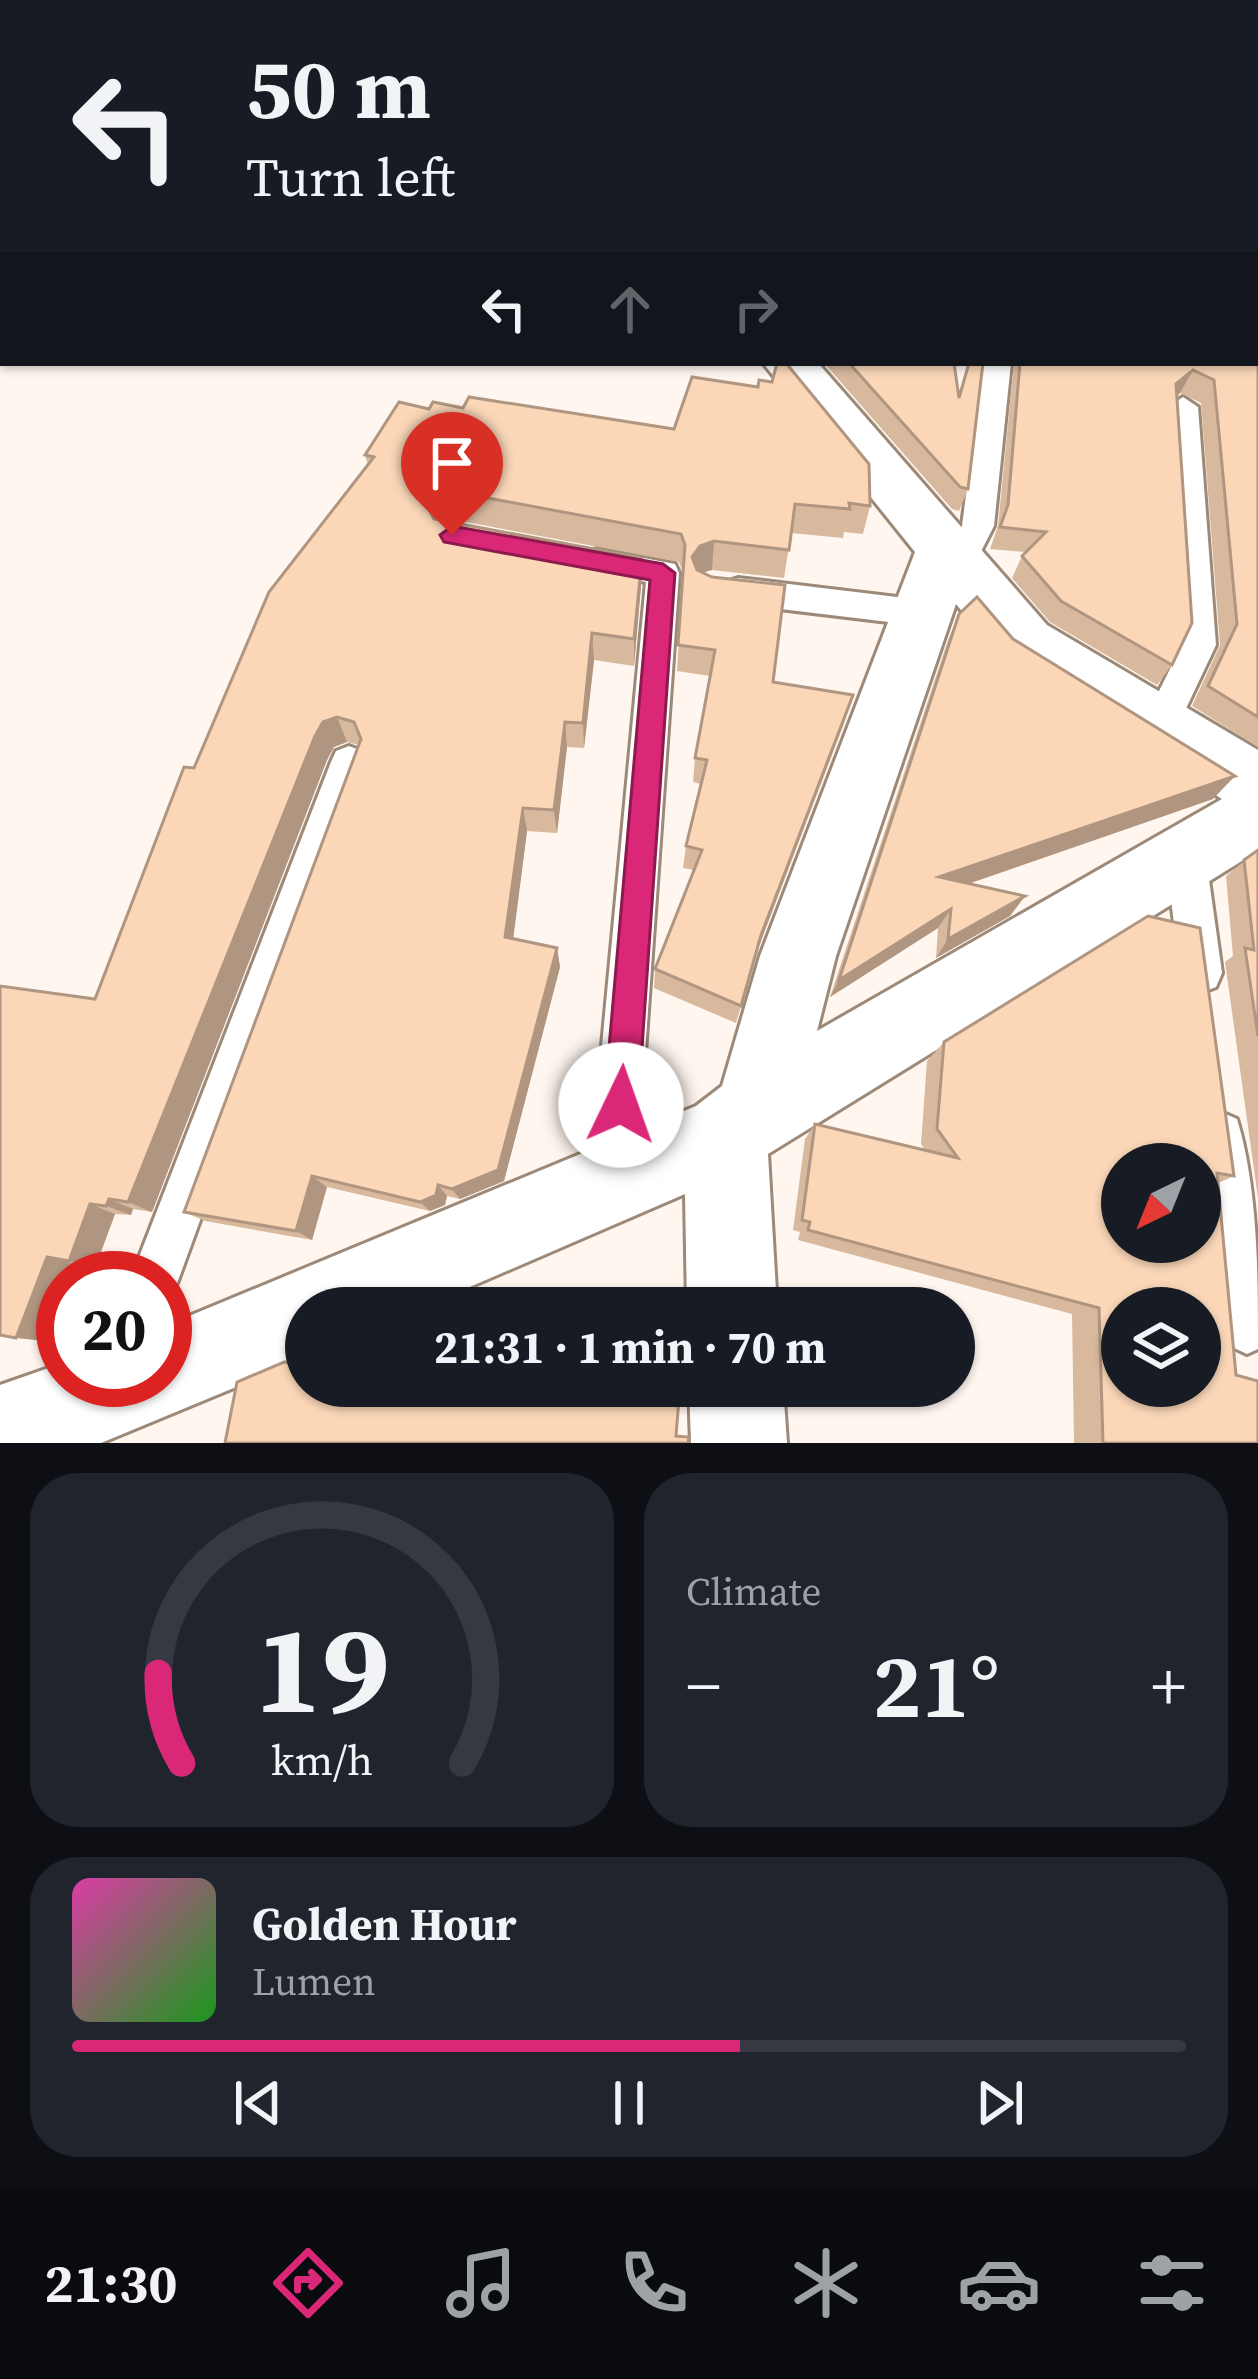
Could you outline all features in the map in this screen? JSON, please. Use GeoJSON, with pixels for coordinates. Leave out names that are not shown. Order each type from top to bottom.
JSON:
{"type":"FeatureCollection","features":[{"type":"Feature","properties":{"kind":"street"},"geometry":{"type":"LineString","coordinates":[[791,366],[943,575],[1024,643],[1258,785]]}},
{"type":"Feature","properties":{"kind":"street"},"geometry":{"type":"LineString","coordinates":[[734,1287],[740,1124],[798,956],[943,575]]}},
{"type":"Feature","properties":{"kind":"street"},"geometry":{"type":"LineString","coordinates":[[365,1287],[740,1124],[1258,814]]}},
{"type":"Feature","properties":{"kind":"street"},"geometry":{"type":"LineString","coordinates":[[192,1359],[285,1321]]}},
{"type":"Feature","properties":{"kind":"lane"},"geometry":{"type":"LineString","coordinates":[[711,587],[943,575],[978,526],[997,366]]}},
{"type":"Feature","properties":{"kind":"lane"},"geometry":{"type":"LineString","coordinates":[[1160,725],[1199,645],[1184,407]]}},
{"type":"Feature","properties":{"kind":"lane"},"geometry":{"type":"LineString","coordinates":[[569,556],[663,573],[622,1067],[619,1179]]}},
{"type":"Feature","properties":{"kind":"lane"},"geometry":{"type":"LineString","coordinates":[[165,1251],[349,762]]}},
{"type":"Feature","properties":{"kind":"lane"},"geometry":{"type":"LineString","coordinates":[[1186,857],[1207,1023]]}},
{"type":"Feature","properties":{"kind":"lane"},"geometry":{"type":"LineString","coordinates":[[1216,1094],[1246,1330]]}},
{"type":"Feature","properties":{"kind":"building"},"geometry":{"type":"Polygon","coordinates":[[[776,366],[788,366],[869,464],[870,506],[795,504],[789,550],[714,541],[700,546],[692,557],[697,570],[712,577],[785,585],[773,682],[853,695],[761,935],[741,1006],[655,969],[702,850],[686,846],[707,760],[695,758],[715,650],[678,645],[685,545],[681,534],[445,490],[426,504],[434,519],[642,558],[634,639],[592,633],[583,723],[565,722],[554,810],[523,808],[505,937],[557,948],[498,1170],[452,1189],[438,1185],[436,1195],[420,1202],[312,1176],[296,1231],[184,1212],[361,739],[354,722],[337,717],[323,722],[315,736],[128,1202],[109,1199],[106,1206],[90,1204],[73,1251],[36,1251],[36,1286],[16,1338],[0,1335],[0,986],[95,999],[184,767],[194,768],[269,592],[374,457],[365,455],[399,402],[429,409],[433,402],[463,408],[469,397],[674,429],[692,377],[758,387],[759,380],[772,382],[776,366]]]}},
{"type":"Feature","properties":{"kind":"building"},"geometry":{"type":"Polygon","coordinates":[[[852,366],[954,366],[959,398],[968,366],[983,366],[968,489],[960,487],[852,366]]]}},
{"type":"Feature","properties":{"kind":"building"},"geometry":{"type":"Polygon","coordinates":[[[1020,366],[1258,366],[1258,717],[1208,686],[1237,624],[1214,380],[1193,370],[1176,384],[1192,623],[1172,665],[1061,601],[1022,556],[1046,532],[1000,527],[1008,505],[1020,366]]]}},
{"type":"Feature","properties":{"kind":"building"},"geometry":{"type":"Polygon","coordinates":[[[977,597],[1013,639],[1235,776],[939,877],[1025,896],[948,939],[951,909],[839,980],[959,614],[977,597]]]}},
{"type":"Feature","properties":{"kind":"building"},"geometry":{"type":"Polygon","coordinates":[[[1258,850],[1258,1036],[1245,948],[1254,950],[1244,860],[1258,850]]]}},
{"type":"Feature","properties":{"kind":"building"},"geometry":{"type":"Polygon","coordinates":[[[1148,916],[1200,928],[1234,1176],[1221,1174],[1221,1143],[1101,1143],[1101,1263],[1221,1263],[1221,1216],[1236,1375],[1258,1381],[1258,1443],[1103,1443],[1102,1407],[1221,1407],[1221,1287],[1101,1287],[1101,1376],[1099,1308],[808,1230],[810,1222],[802,1220],[815,1124],[958,1158],[937,1129],[944,1042],[1148,916]]]}},
{"type":"Feature","properties":{"kind":"building"},"geometry":{"type":"Polygon","coordinates":[[[285,1362],[285,1407],[678,1407],[676,1436],[689,1437],[688,1443],[225,1443],[237,1382],[285,1362]]]}},
{"type":"Feature","properties":{"kind":"route"},"geometry":{"type":"LineString","coordinates":[[452,535],[663,573],[621,1105]]}}]}
